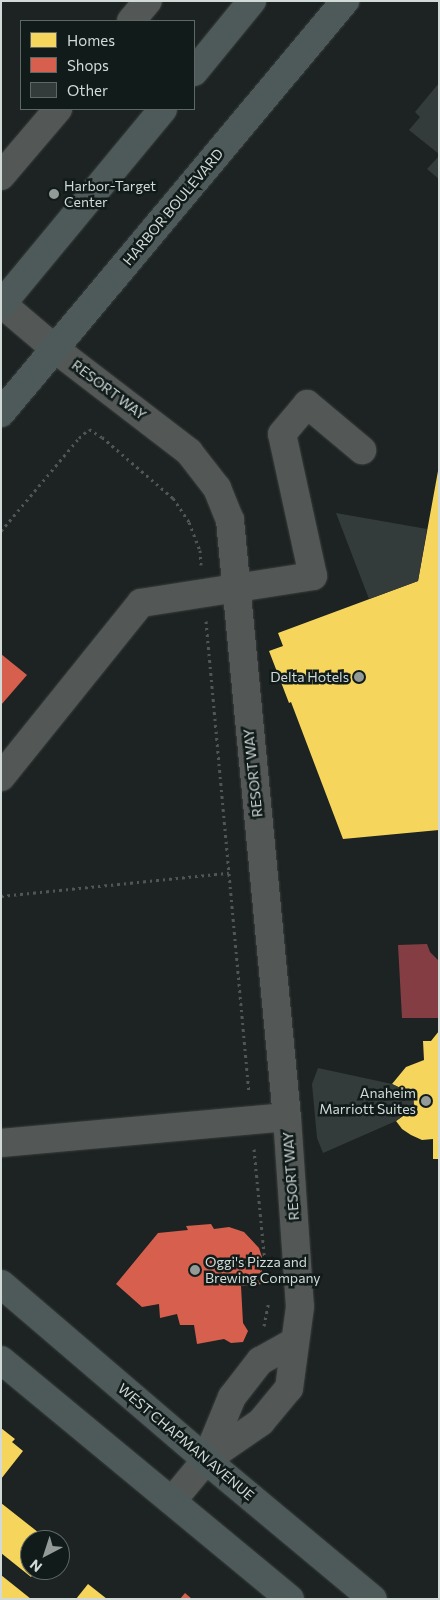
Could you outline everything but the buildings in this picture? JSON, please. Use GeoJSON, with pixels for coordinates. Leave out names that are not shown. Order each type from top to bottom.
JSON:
{"type":"FeatureCollection","features":[{"type":"Feature","properties":{"kind":"main road"},"geometry":{"type":"LineString","coordinates":[[195,71],[252,1]]}},
{"type":"Feature","properties":{"kind":"main road","name":"HARBOR BOULEVARD"},"geometry":{"type":"LineString","coordinates":[[1,413],[345,1]]}},
{"type":"Feature","properties":{"kind":"main road"},"geometry":{"type":"LineString","coordinates":[[2,304],[162,110]]}},
{"type":"Feature","properties":{"kind":"main road","name":"WEST CHAPMAN AVENUE"},"geometry":{"type":"LineString","coordinates":[[1,1284],[206,1460],[373,1599]]}},
{"type":"Feature","properties":{"kind":"main road"},"geometry":{"type":"LineString","coordinates":[[1,1360],[290,1599]]}},
{"type":"Feature","properties":{"kind":"street"},"geometry":{"type":"LineString","coordinates":[[132,20],[148,1]]}},
{"type":"Feature","properties":{"kind":"street"},"geometry":{"type":"LineString","coordinates":[[1,176],[57,110]]}},
{"type":"Feature","properties":{"kind":"street","name":"RESORT WAY"},"geometry":{"type":"LineString","coordinates":[[2,304],[55,349],[189,452],[217,488],[230,520],[287,1117],[300,1307],[289,1388],[260,1422],[206,1460],[172,1501]]}},
{"type":"Feature","properties":{"kind":"street"},"geometry":{"type":"LineString","coordinates":[[1,776],[141,604],[236,587],[313,576],[282,434],[307,404],[362,450]]}},
{"type":"Feature","properties":{"kind":"street"},"geometry":{"type":"LineString","coordinates":[[1,1143],[287,1117]]}},
{"type":"Feature","properties":{"kind":"street","name":"RESORT WAY"},"geometry":{"type":"LineString","coordinates":[[206,1460],[232,1398],[260,1360],[294,1342]]}},
{"type":"Feature","properties":{"kind":"path"},"geometry":{"type":"LineString","coordinates":[[1,531],[79,438],[89,429],[102,437],[174,498],[189,522],[200,550],[269,1302],[263,1328]]}},
{"type":"Feature","properties":{"kind":"path"},"geometry":{"type":"LineString","coordinates":[[1,896],[229,873]]}},
{"type":"Feature","properties":{"kind":"shaded area"},"geometry":{"type":"Polygon","coordinates":[[[427,944],[430,952],[439,961],[439,1018],[402,1018],[398,945],[427,944]]]}},
{"type":"Feature","properties":{"kind":"place","name":"Harbor-Target Center"},"geometry":{"type":"Point","coordinates":[54,194]}},
{"type":"Feature","properties":{"kind":"place","name":"Delta Hotels"},"geometry":{"type":"Point","coordinates":[359,677]}},
{"type":"Feature","properties":{"kind":"place","name":"Anaheim Marriott Suites"},"geometry":{"type":"Point","coordinates":[426,1101]}},
{"type":"Feature","properties":{"kind":"place","name":"Oggi's Pizza and Brewing Company"},"geometry":{"type":"Point","coordinates":[195,1270]}}]}
